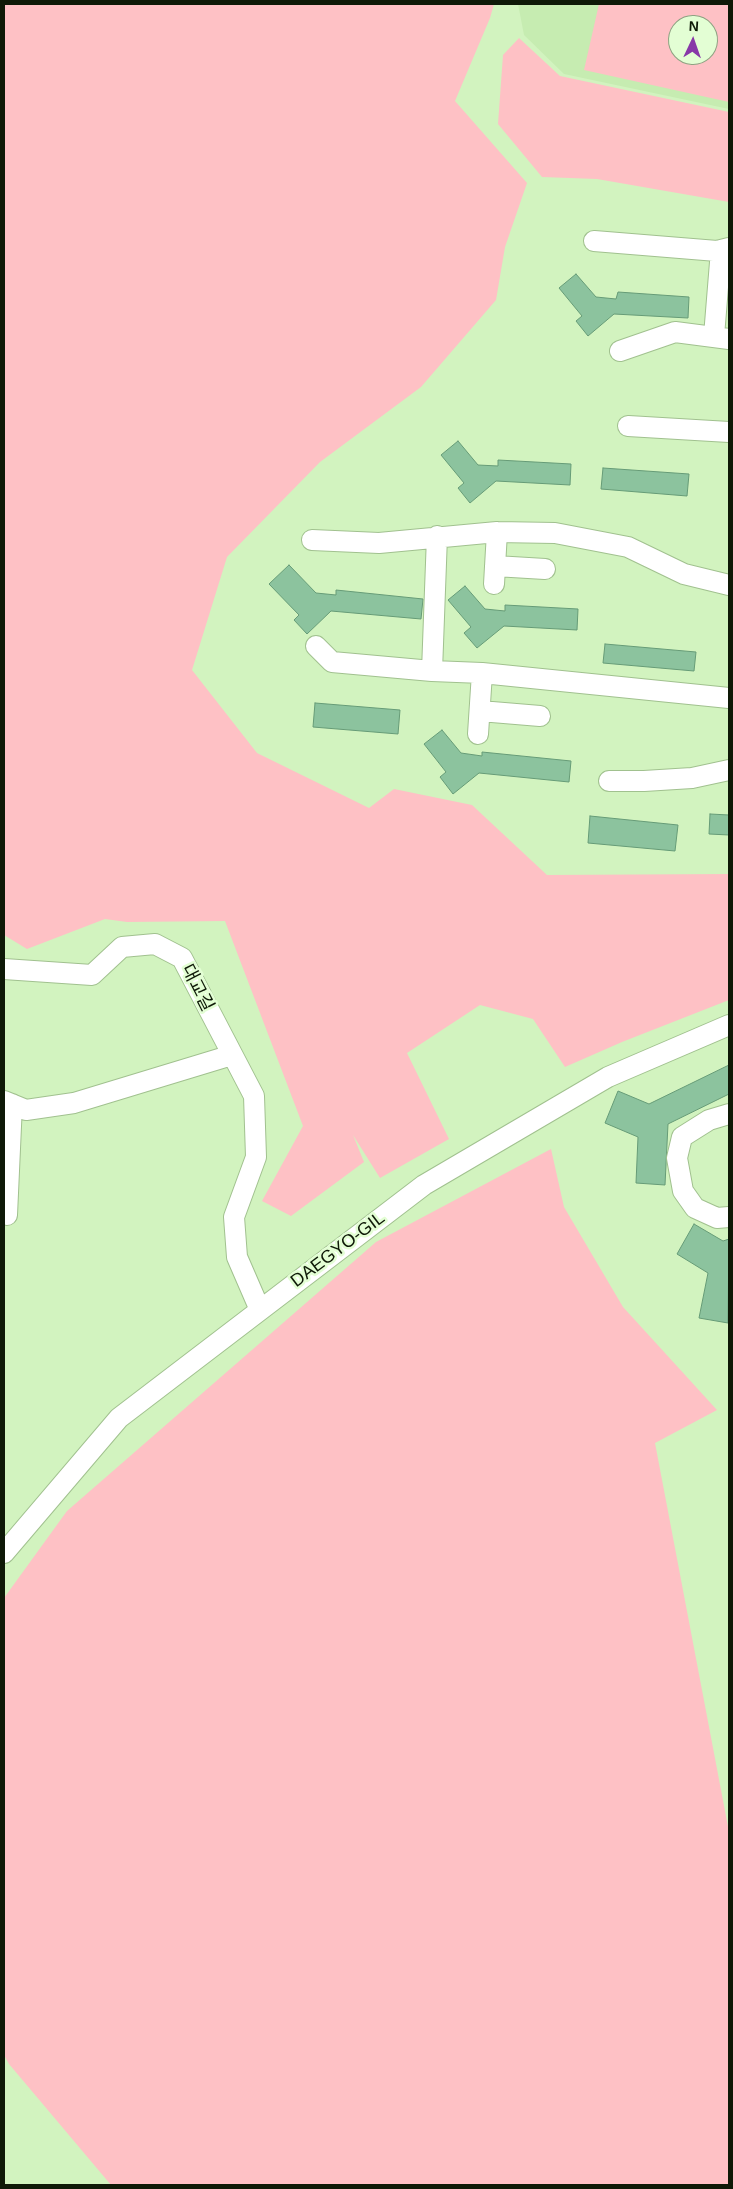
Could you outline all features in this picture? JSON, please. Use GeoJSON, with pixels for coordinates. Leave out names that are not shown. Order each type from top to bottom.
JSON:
{"type":"FeatureCollection","features":[{"type":"Feature","properties":{"kind":"street"},"geometry":{"type":"LineString","coordinates":[[594,241],[725,249],[722,338],[675,332],[620,350]]}},
{"type":"Feature","properties":{"kind":"street"},"geometry":{"type":"LineString","coordinates":[[628,426],[729,432]]}},
{"type":"Feature","properties":{"kind":"street"},"geometry":{"type":"LineString","coordinates":[[497,532],[495,575],[545,569]]}},
{"type":"Feature","properties":{"kind":"street"},"geometry":{"type":"LineString","coordinates":[[312,540],[379,543],[437,536],[497,532],[555,533],[628,547],[684,574],[729,586]]}},
{"type":"Feature","properties":{"kind":"street"},"geometry":{"type":"LineString","coordinates":[[432,671],[437,536]]}},
{"type":"Feature","properties":{"kind":"street"},"geometry":{"type":"LineString","coordinates":[[316,646],[332,662],[432,671],[482,673],[729,698]]}},
{"type":"Feature","properties":{"kind":"street"},"geometry":{"type":"LineString","coordinates":[[478,734],[482,673]]}},
{"type":"Feature","properties":{"kind":"street"},"geometry":{"type":"LineString","coordinates":[[480,711],[540,716]]}},
{"type":"Feature","properties":{"kind":"street"},"geometry":{"type":"LineString","coordinates":[[608,781],[692,778],[729,770]]}},
{"type":"Feature","properties":{"kind":"street","name":"대교길"},"geometry":{"type":"LineString","coordinates":[[4,969],[92,975],[122,947],[155,944],[182,958],[254,1096],[256,1157],[234,1217],[236,1258],[260,1310]]}},
{"type":"Feature","properties":{"kind":"street","name":"DAEGYO-GIL"},"geometry":{"type":"LineString","coordinates":[[4,1553],[119,1418],[424,1185],[608,1077],[729,1026]]}},
{"type":"Feature","properties":{"kind":"street"},"geometry":{"type":"LineString","coordinates":[[7,1215],[8,1103],[26,1110],[74,1103],[232,1055]]}},
{"type":"Feature","properties":{"kind":"street"},"geometry":{"type":"LineString","coordinates":[[729,1114],[709,1120],[682,1136],[677,1158],[683,1191],[695,1208],[717,1218],[729,1217]]}},
{"type":"Feature","properties":{"kind":"shaded area"},"geometry":{"type":"Polygon","coordinates":[[[4,4],[494,4],[490,18],[455,101],[527,183],[505,247],[496,300],[421,387],[320,462],[227,557],[192,670],[257,753],[369,808],[394,789],[472,805],[547,875],[729,874],[729,1000],[622,1042],[565,1067],[533,1019],[480,1005],[407,1053],[449,1139],[380,1178],[353,1135],[364,1162],[291,1216],[262,1201],[303,1126],[225,921],[127,922],[105,919],[27,949],[4,935],[4,4]]]}},
{"type":"Feature","properties":{"kind":"shaded area"},"geometry":{"type":"Polygon","coordinates":[[[518,4],[729,4],[729,109],[564,74],[524,35],[518,4]]]}},
{"type":"Feature","properties":{"kind":"shaded area"},"geometry":{"type":"Polygon","coordinates":[[[599,4],[729,4],[729,102],[584,70],[599,4]]]}},
{"type":"Feature","properties":{"kind":"shaded area"},"geometry":{"type":"Polygon","coordinates":[[[519,38],[560,76],[729,112],[729,202],[597,179],[542,177],[498,124],[503,55],[519,38]]]}},
{"type":"Feature","properties":{"kind":"shaded area"},"geometry":{"type":"Polygon","coordinates":[[[551,1149],[564,1207],[623,1307],[717,1410],[655,1443],[729,1832],[729,2185],[111,2185],[9,2064],[4,2055],[4,1598],[67,1511],[376,1242],[551,1149]]]}},
{"type":"Feature","properties":{"kind":"building"},"geometry":{"type":"Polygon","coordinates":[[[576,274],[596,297],[616,299],[618,292],[689,297],[688,318],[614,314],[588,336],[576,321],[582,316],[559,288],[576,274]]]}},
{"type":"Feature","properties":{"kind":"building"},"geometry":{"type":"Polygon","coordinates":[[[458,441],[478,465],[498,466],[498,460],[571,464],[570,485],[496,481],[470,503],[458,488],[464,483],[441,455],[458,441]]]}},
{"type":"Feature","properties":{"kind":"building"},"geometry":{"type":"Polygon","coordinates":[[[603,468],[689,474],[687,496],[601,489],[603,468]]]}},
{"type":"Feature","properties":{"kind":"building"},"geometry":{"type":"Polygon","coordinates":[[[289,565],[316,593],[336,595],[336,590],[423,599],[421,619],[331,611],[307,634],[294,620],[299,615],[269,584],[289,565]]]}},
{"type":"Feature","properties":{"kind":"building"},"geometry":{"type":"Polygon","coordinates":[[[465,586],[485,609],[505,611],[505,605],[578,609],[577,630],[504,626],[477,648],[464,633],[471,627],[448,600],[465,586]]]}},
{"type":"Feature","properties":{"kind":"building"},"geometry":{"type":"Polygon","coordinates":[[[605,644],[696,652],[694,671],[603,663],[605,644]]]}},
{"type":"Feature","properties":{"kind":"building"},"geometry":{"type":"Polygon","coordinates":[[[315,703],[400,710],[398,734],[313,727],[315,703]]]}},
{"type":"Feature","properties":{"kind":"building"},"geometry":{"type":"Polygon","coordinates":[[[442,730],[461,753],[482,756],[482,752],[571,761],[569,782],[479,773],[453,794],[440,777],[446,772],[424,744],[442,730]]]}},
{"type":"Feature","properties":{"kind":"building"},"geometry":{"type":"Polygon","coordinates":[[[710,814],[729,815],[729,835],[709,834],[710,814]]]}},
{"type":"Feature","properties":{"kind":"building"},"geometry":{"type":"Polygon","coordinates":[[[590,816],[678,825],[675,851],[588,843],[590,816]]]}},
{"type":"Feature","properties":{"kind":"building"},"geometry":{"type":"Polygon","coordinates":[[[729,1065],[729,1094],[668,1124],[665,1185],[636,1183],[638,1137],[605,1123],[618,1091],[649,1104],[729,1065]]]}},
{"type":"Feature","properties":{"kind":"building"},"geometry":{"type":"Polygon","coordinates":[[[694,1224],[723,1241],[729,1239],[728,1323],[699,1318],[708,1273],[677,1254],[694,1224]]]}}]}
